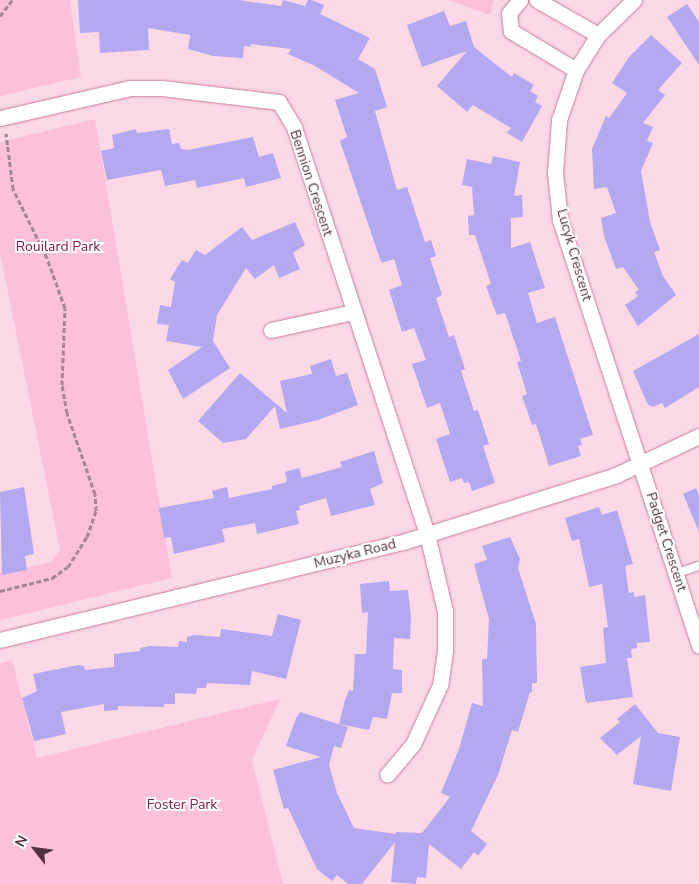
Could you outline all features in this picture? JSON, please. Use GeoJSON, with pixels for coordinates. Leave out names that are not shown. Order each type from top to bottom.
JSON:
{"type":"FeatureCollection","features":[{"type":"Feature","properties":{"kind":"street"},"geometry":{"type":"LineString","coordinates":[[520,0],[508,13],[512,31],[576,70]]}},
{"type":"Feature","properties":{"kind":"street"},"geometry":{"type":"LineString","coordinates":[[537,0],[598,36]]}},
{"type":"Feature","properties":{"kind":"street","name":"Lucyk Crescent"},"geometry":{"type":"LineString","coordinates":[[634,0],[598,36],[576,70],[559,120],[555,173],[560,220],[641,466]]}},
{"type":"Feature","properties":{"kind":"street","name":"Bennion Crescent"},"geometry":{"type":"LineString","coordinates":[[0,118],[130,88],[162,88],[279,102],[294,127],[353,312],[428,534],[445,611],[445,651],[440,685],[413,744],[387,775]]}},
{"type":"Feature","properties":{"kind":"street"},"geometry":{"type":"LineString","coordinates":[[271,330],[353,312]]}},
{"type":"Feature","properties":{"kind":"street","name":"Muzyka Road"},"geometry":{"type":"LineString","coordinates":[[0,640],[428,534],[641,466],[699,436]]}},
{"type":"Feature","properties":{"kind":"street","name":"Padget Crescent"},"geometry":{"type":"LineString","coordinates":[[641,466],[699,646]]}},
{"type":"Feature","properties":{"kind":"lane"},"geometry":{"type":"LineString","coordinates":[[677,573],[699,566]]}},
{"type":"Feature","properties":{"kind":"path"},"geometry":{"type":"LineString","coordinates":[[0,16],[12,0]]}},
{"type":"Feature","properties":{"kind":"path"},"geometry":{"type":"LineString","coordinates":[[0,591],[52,578],[68,567],[87,537],[96,511],[94,494],[67,412],[62,385],[65,308],[47,258],[13,188],[6,134]]}},
{"type":"Feature","properties":{"kind":"green space"},"geometry":{"type":"Polygon","coordinates":[[[0,0],[70,0],[81,77],[0,96],[0,0]]]}},
{"type":"Feature","properties":{"kind":"green space"},"geometry":{"type":"Polygon","coordinates":[[[448,0],[494,0],[490,15],[448,0]]]}},
{"type":"Feature","properties":{"kind":"green space","name":"Rouilard Park"},"geometry":{"type":"Polygon","coordinates":[[[95,119],[172,578],[0,620],[0,573],[51,562],[60,550],[0,253],[0,142],[95,119]]]}},
{"type":"Feature","properties":{"kind":"green space","name":"Foster Park"},"geometry":{"type":"Polygon","coordinates":[[[12,660],[37,758],[280,699],[252,760],[283,884],[0,884],[0,663],[12,660]]]}},
{"type":"Feature","properties":{"kind":"building"},"geometry":{"type":"Polygon","coordinates":[[[78,0],[239,0],[281,6],[283,0],[305,6],[308,0],[312,0],[324,5],[320,14],[370,38],[358,59],[375,69],[387,107],[375,111],[397,190],[407,187],[425,242],[431,240],[436,256],[430,258],[442,295],[436,298],[449,337],[454,335],[465,369],[461,371],[474,411],[478,410],[489,444],[483,446],[495,483],[472,491],[469,482],[464,483],[462,478],[450,482],[436,439],[450,434],[440,403],[427,408],[412,364],[426,360],[414,328],[402,332],[389,290],[402,285],[394,259],[382,263],[380,259],[340,141],[347,137],[335,100],[359,93],[315,66],[288,54],[291,49],[251,44],[250,47],[244,46],[243,58],[213,56],[188,49],[190,35],[148,28],[149,50],[100,53],[99,32],[80,33],[78,0]]]}},
{"type":"Feature","properties":{"kind":"building"},"geometry":{"type":"Polygon","coordinates":[[[687,4],[699,22],[699,65],[667,17],[687,4]]]}},
{"type":"Feature","properties":{"kind":"building"},"geometry":{"type":"Polygon","coordinates":[[[444,11],[450,26],[466,21],[474,47],[512,77],[514,73],[534,85],[530,91],[538,96],[535,102],[542,106],[522,142],[507,133],[511,128],[473,105],[467,112],[437,86],[467,51],[422,67],[407,25],[444,11]]]}},
{"type":"Feature","properties":{"kind":"building"},"geometry":{"type":"Polygon","coordinates":[[[651,35],[682,63],[658,90],[665,95],[643,123],[653,127],[647,141],[653,143],[641,171],[650,222],[660,250],[654,252],[663,276],[676,295],[638,326],[625,305],[638,296],[635,292],[639,290],[623,267],[616,269],[604,236],[601,218],[616,213],[607,187],[594,189],[592,149],[606,116],[609,118],[627,93],[612,83],[629,57],[651,35]]]}},
{"type":"Feature","properties":{"kind":"building"},"geometry":{"type":"Polygon","coordinates":[[[136,129],[137,133],[169,129],[172,144],[179,143],[181,149],[188,150],[253,137],[259,157],[273,153],[281,178],[246,187],[244,178],[197,188],[195,180],[165,186],[161,170],[107,180],[101,151],[114,148],[112,135],[136,129]]]}},
{"type":"Feature","properties":{"kind":"building"},"geometry":{"type":"Polygon","coordinates":[[[493,156],[520,162],[514,196],[522,195],[523,217],[511,218],[511,248],[530,242],[545,288],[528,293],[537,323],[555,317],[593,435],[580,439],[582,445],[578,446],[581,456],[549,466],[536,424],[532,425],[522,396],[527,394],[517,362],[521,361],[505,313],[497,315],[486,286],[491,284],[475,235],[469,235],[468,216],[474,215],[472,187],[462,185],[467,159],[491,164],[493,156]]]}},
{"type":"Feature","properties":{"kind":"building"},"geometry":{"type":"Polygon","coordinates":[[[295,222],[305,245],[293,253],[300,269],[279,278],[274,265],[255,279],[246,268],[217,315],[213,341],[230,368],[183,399],[168,370],[202,347],[166,341],[169,325],[157,324],[160,305],[171,307],[175,282],[170,279],[182,260],[188,263],[196,250],[205,255],[242,227],[252,240],[295,222]]]}},
{"type":"Feature","properties":{"kind":"building"},"geometry":{"type":"Polygon","coordinates":[[[699,334],[699,387],[665,408],[662,403],[653,407],[648,405],[633,371],[699,334]]]}},
{"type":"Feature","properties":{"kind":"building"},"geometry":{"type":"Polygon","coordinates":[[[331,359],[336,376],[347,373],[358,405],[318,420],[280,429],[275,406],[246,439],[223,443],[198,421],[240,373],[287,413],[280,381],[312,374],[310,366],[331,359]]]}},
{"type":"Feature","properties":{"kind":"building"},"geometry":{"type":"Polygon","coordinates":[[[374,451],[383,483],[370,489],[375,505],[331,516],[326,498],[299,506],[300,510],[296,511],[299,524],[257,534],[255,523],[222,529],[225,542],[174,554],[171,537],[164,538],[159,508],[214,498],[212,491],[227,487],[229,498],[272,489],[272,486],[287,482],[285,472],[299,468],[302,478],[342,467],[340,462],[374,451]]]}},
{"type":"Feature","properties":{"kind":"building"},"geometry":{"type":"Polygon","coordinates":[[[24,487],[34,554],[25,556],[27,570],[2,575],[0,492],[24,487]]]}},
{"type":"Feature","properties":{"kind":"building"},"geometry":{"type":"Polygon","coordinates":[[[696,488],[699,496],[699,532],[683,494],[696,488]]]}},
{"type":"Feature","properties":{"kind":"building"},"geometry":{"type":"Polygon","coordinates":[[[599,507],[602,515],[617,510],[633,564],[625,566],[629,593],[634,592],[634,597],[645,595],[650,642],[637,643],[637,648],[631,649],[632,658],[627,658],[633,697],[586,703],[580,667],[606,663],[603,628],[608,627],[602,584],[589,587],[579,539],[572,541],[565,518],[599,507]]]}},
{"type":"Feature","properties":{"kind":"building"},"geometry":{"type":"Polygon","coordinates":[[[510,537],[520,559],[518,568],[536,624],[537,683],[532,683],[532,692],[530,692],[518,732],[512,730],[498,775],[471,831],[487,844],[478,856],[474,852],[461,869],[429,844],[426,878],[417,877],[416,884],[391,882],[395,842],[362,884],[348,884],[337,875],[332,881],[317,869],[288,808],[284,809],[273,770],[321,757],[286,746],[296,718],[300,712],[348,727],[341,748],[334,746],[329,765],[337,793],[354,828],[396,834],[396,832],[422,833],[450,797],[441,793],[459,749],[472,703],[483,706],[482,659],[487,659],[489,619],[474,564],[487,560],[482,546],[510,537]]]}},
{"type":"Feature","properties":{"kind":"building"},"geometry":{"type":"Polygon","coordinates":[[[389,581],[390,591],[408,590],[411,617],[410,639],[394,638],[393,669],[402,670],[402,693],[392,693],[387,719],[373,717],[369,730],[339,724],[349,690],[353,691],[355,654],[366,654],[368,612],[362,613],[360,584],[389,581]]]}},
{"type":"Feature","properties":{"kind":"building"},"geometry":{"type":"Polygon","coordinates":[[[278,614],[301,620],[286,679],[252,671],[250,685],[207,683],[206,688],[197,688],[196,694],[175,693],[175,704],[164,704],[164,707],[118,706],[118,710],[104,711],[104,704],[61,712],[66,734],[34,741],[22,698],[37,691],[33,674],[78,665],[84,666],[85,670],[114,667],[114,654],[140,651],[140,648],[149,646],[178,647],[179,641],[187,642],[187,637],[194,635],[220,637],[221,629],[272,636],[278,614]]]}},
{"type":"Feature","properties":{"kind":"building"},"geometry":{"type":"Polygon","coordinates":[[[635,704],[658,733],[680,737],[671,791],[633,784],[641,736],[617,755],[600,738],[620,722],[617,719],[635,704]]]}}]}
